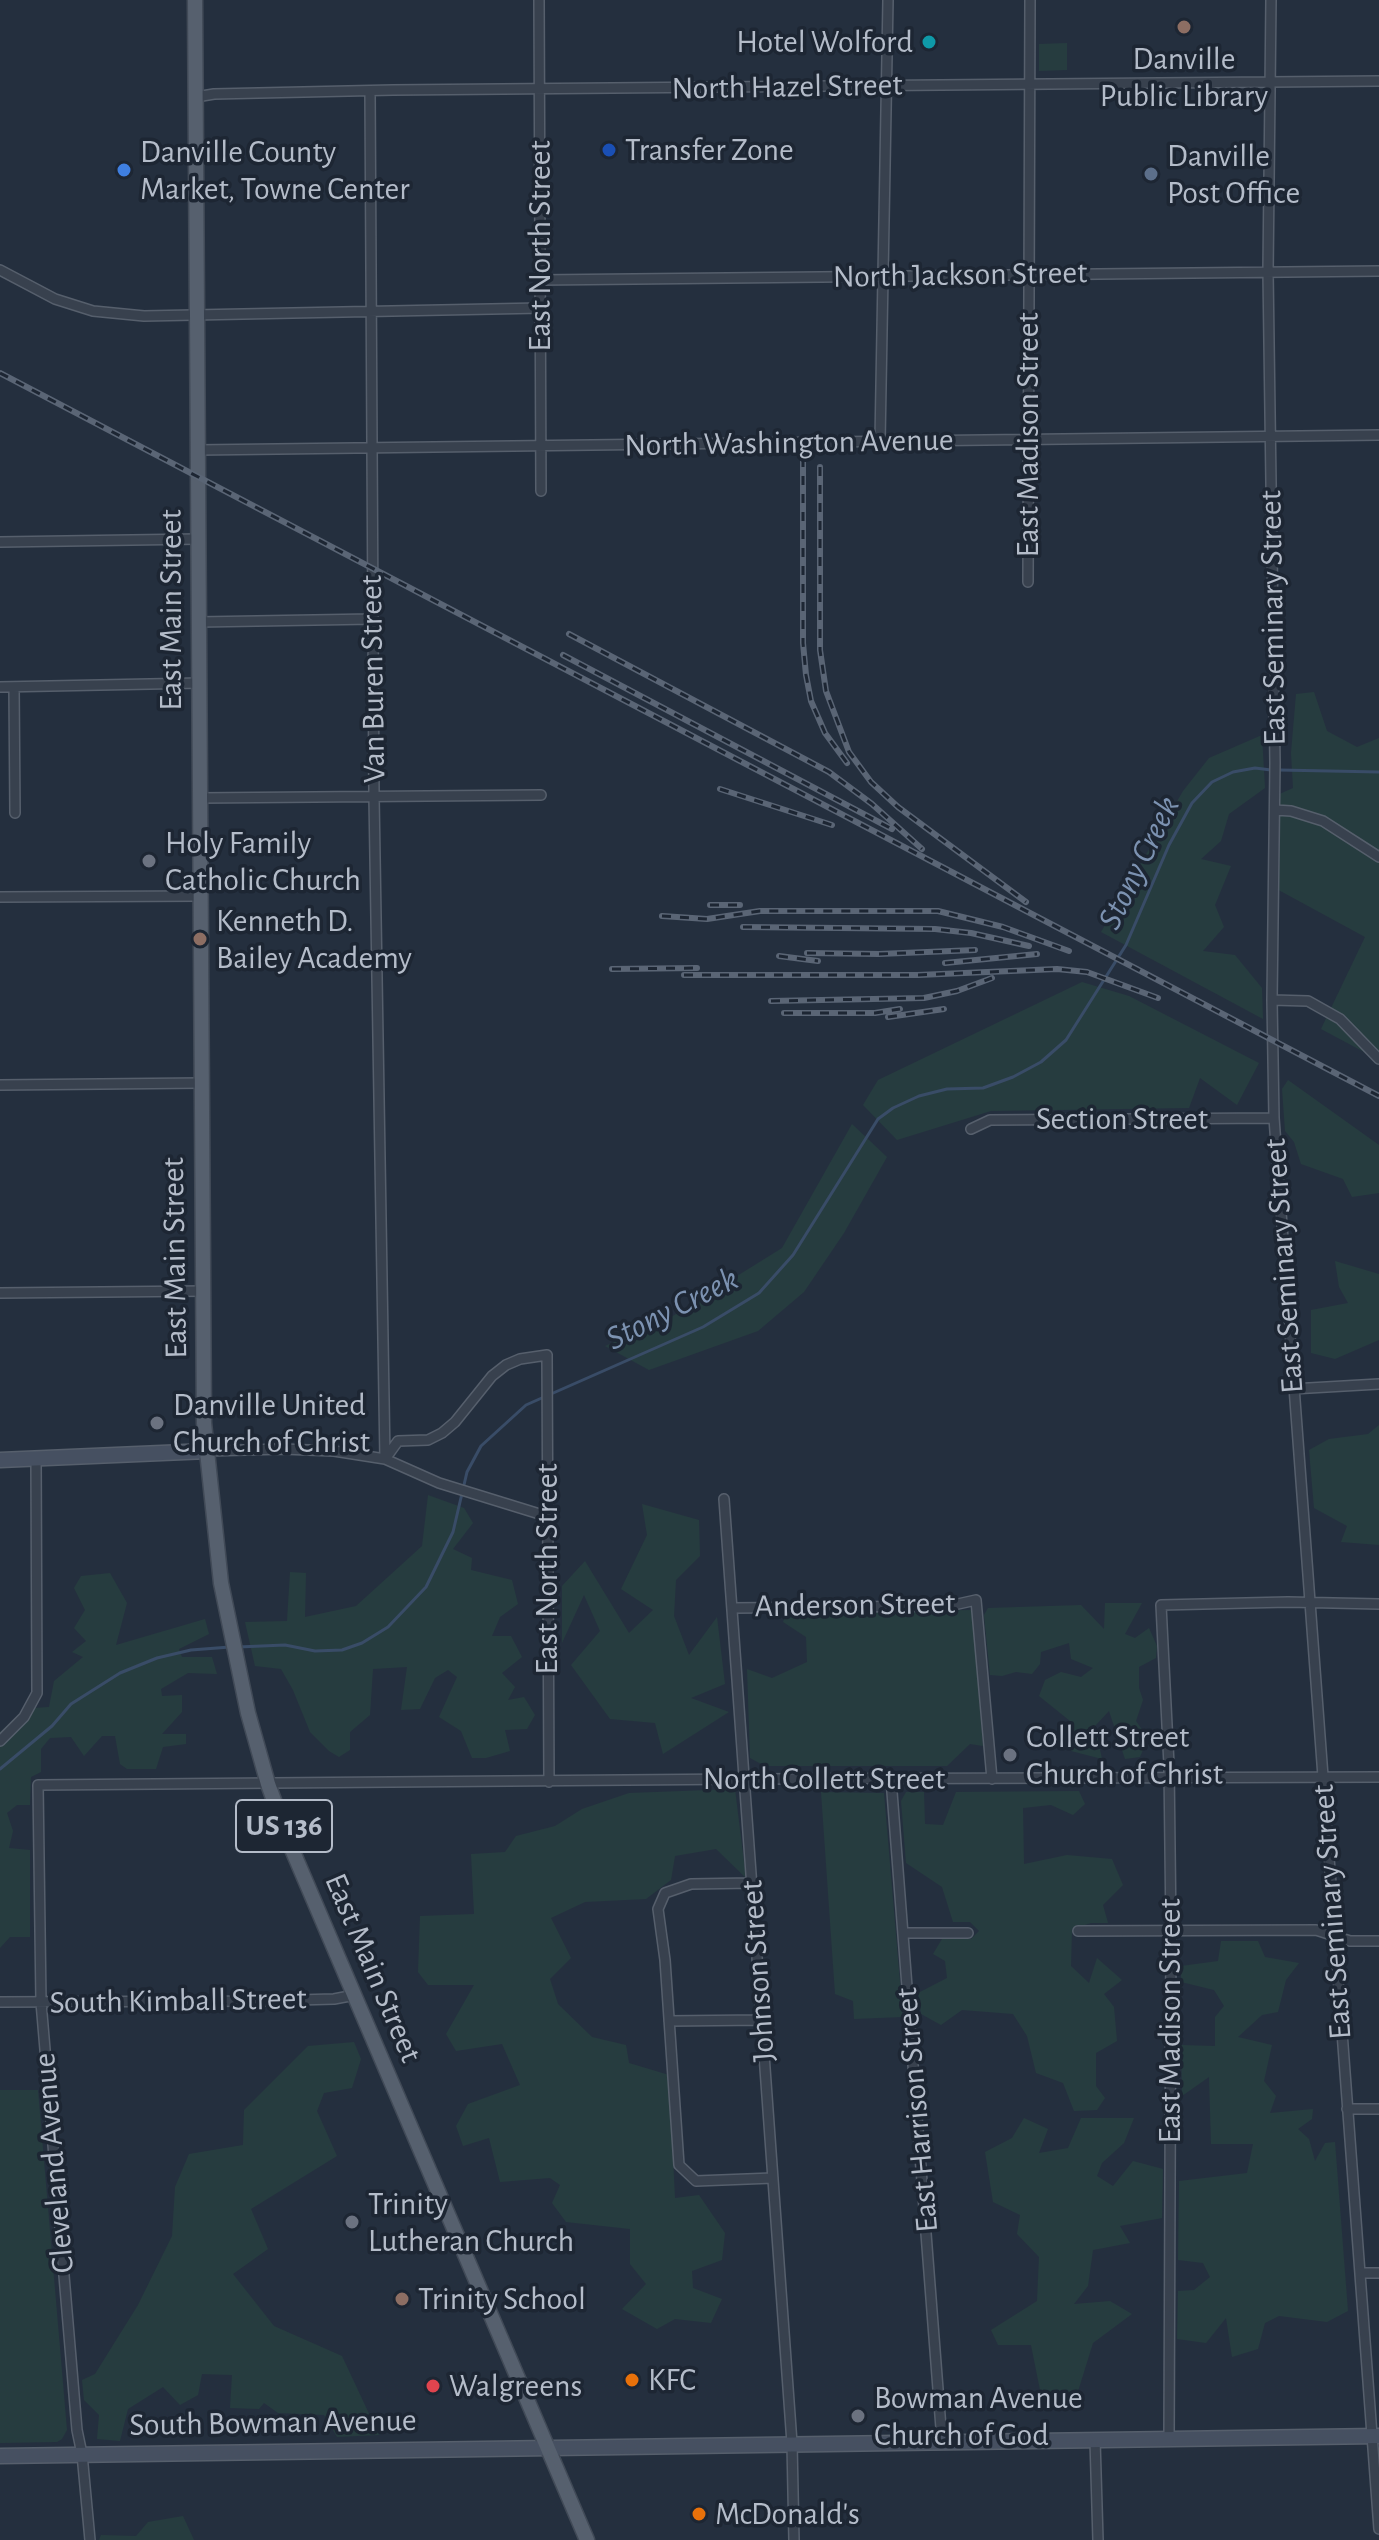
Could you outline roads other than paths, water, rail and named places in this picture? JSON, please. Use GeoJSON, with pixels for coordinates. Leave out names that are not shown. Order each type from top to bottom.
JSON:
{"type":"FeatureCollection","features":[{"type":"Feature","properties":{"kind":"main road","name":"East Main Street"},"geometry":{"type":"LineString","coordinates":[[195,0],[204,1423],[212,1514],[228,1624],[268,1784],[308,1888],[587,2540]]}},
{"type":"Feature","properties":{"kind":"street","name":"East North Street"},"geometry":{"type":"LineString","coordinates":[[539,0],[541,491]]}},
{"type":"Feature","properties":{"kind":"street"},"geometry":{"type":"LineString","coordinates":[[880,441],[888,0]]}},
{"type":"Feature","properties":{"kind":"street","name":"East Madison Street"},"geometry":{"type":"LineString","coordinates":[[1028,582],[1030,0]]}},
{"type":"Feature","properties":{"kind":"street","name":"East Seminary Street"},"geometry":{"type":"LineString","coordinates":[[1271,0],[1268,272],[1275,763],[1274,1118],[1347,2109],[1376,2436],[1379,2529]]}},
{"type":"Feature","properties":{"kind":"street","name":"North Hazel Street"},"geometry":{"type":"LineString","coordinates":[[196,97],[370,91],[1379,81]]}},
{"type":"Feature","properties":{"kind":"street","name":"Van Buren Street"},"geometry":{"type":"LineString","coordinates":[[370,91],[372,619],[385,1459]]}},
{"type":"Feature","properties":{"kind":"street"},"geometry":{"type":"LineString","coordinates":[[0,270],[55,299],[93,311],[144,316],[541,308]]}},
{"type":"Feature","properties":{"kind":"street","name":"North Jackson Street"},"geometry":{"type":"LineString","coordinates":[[541,280],[1379,271]]}},
{"type":"Feature","properties":{"kind":"street","name":"North Washington Avenue"},"geometry":{"type":"LineString","coordinates":[[198,450],[1379,435]]}},
{"type":"Feature","properties":{"kind":"street"},"geometry":{"type":"LineString","coordinates":[[0,542],[198,539]]}},
{"type":"Feature","properties":{"kind":"street"},"geometry":{"type":"LineString","coordinates":[[199,622],[372,619]]}},
{"type":"Feature","properties":{"kind":"street"},"geometry":{"type":"LineString","coordinates":[[0,687],[200,683]]}},
{"type":"Feature","properties":{"kind":"street"},"geometry":{"type":"LineString","coordinates":[[14,687],[15,813]]}},
{"type":"Feature","properties":{"kind":"street"},"geometry":{"type":"LineString","coordinates":[[200,798],[541,795]]}},
{"type":"Feature","properties":{"kind":"street"},"geometry":{"type":"LineString","coordinates":[[1275,810],[1291,811],[1323,821],[1379,857]]}},
{"type":"Feature","properties":{"kind":"street"},"geometry":{"type":"LineString","coordinates":[[0,897],[201,896]]}},
{"type":"Feature","properties":{"kind":"street"},"geometry":{"type":"LineString","coordinates":[[1272,1000],[1308,1001],[1340,1019],[1379,1059]]}},
{"type":"Feature","properties":{"kind":"street"},"geometry":{"type":"LineString","coordinates":[[0,1085],[202,1083]]}},
{"type":"Feature","properties":{"kind":"street","name":"Section Street"},"geometry":{"type":"LineString","coordinates":[[971,1129],[990,1120],[1274,1118]]}},
{"type":"Feature","properties":{"kind":"street"},"geometry":{"type":"LineString","coordinates":[[0,1293],[204,1291]]}},
{"type":"Feature","properties":{"kind":"street","name":"East North Street"},"geometry":{"type":"LineString","coordinates":[[385,1459],[398,1441],[428,1440],[442,1433],[455,1422],[492,1376],[506,1365],[520,1359],[547,1355],[549,1782]]}},
{"type":"Feature","properties":{"kind":"street"},"geometry":{"type":"LineString","coordinates":[[1292,1389],[1379,1384]]}},
{"type":"Feature","properties":{"kind":"street"},"geometry":{"type":"LineString","coordinates":[[0,1460],[208,1451],[321,1450],[385,1459],[439,1483],[546,1516]]}},
{"type":"Feature","properties":{"kind":"street"},"geometry":{"type":"LineString","coordinates":[[0,1741],[24,1717],[37,1693],[36,1459]]}},
{"type":"Feature","properties":{"kind":"street","name":"Johnson Street"},"geometry":{"type":"LineString","coordinates":[[724,1499],[792,2443],[794,2540]]}},
{"type":"Feature","properties":{"kind":"street","name":"Anderson Street"},"geometry":{"type":"LineString","coordinates":[[733,1608],[949,1606],[976,1600],[992,1779]]}},
{"type":"Feature","properties":{"kind":"street"},"geometry":{"type":"LineString","coordinates":[[1309,1604],[1379,1604]]}},
{"type":"Feature","properties":{"kind":"street","name":"East Madison Street"},"geometry":{"type":"LineString","coordinates":[[1169,2438],[1171,1931],[1169,1778],[1161,1605],[1309,1604]]}},
{"type":"Feature","properties":{"kind":"street","name":"North Collett Street"},"geometry":{"type":"LineString","coordinates":[[38,1785],[1379,1777]]}},
{"type":"Feature","properties":{"kind":"street","name":"East Harrison Street"},"geometry":{"type":"LineString","coordinates":[[891,1779],[942,2441]]}},
{"type":"Feature","properties":{"kind":"street","name":"Cleveland Avenue"},"geometry":{"type":"LineString","coordinates":[[38,1785],[41,2002],[72,2385],[90,2540]]}},
{"type":"Feature","properties":{"kind":"street"},"geometry":{"type":"LineString","coordinates":[[752,1883],[691,1884],[665,1893],[658,1909],[665,1960],[679,2165],[696,2181],[773,2178]]}},
{"type":"Feature","properties":{"kind":"street"},"geometry":{"type":"LineString","coordinates":[[1078,1931],[1316,1930],[1350,1941],[1379,1941]]}},
{"type":"Feature","properties":{"kind":"street"},"geometry":{"type":"LineString","coordinates":[[903,1933],[968,1933]]}},
{"type":"Feature","properties":{"kind":"street","name":"South Kimball Street"},"geometry":{"type":"LineString","coordinates":[[0,2002],[320,2000],[355,1995]]}},
{"type":"Feature","properties":{"kind":"street"},"geometry":{"type":"LineString","coordinates":[[669,2021],[761,2020]]}},
{"type":"Feature","properties":{"kind":"street"},"geometry":{"type":"LineString","coordinates":[[1347,2109],[1379,2109]]}},
{"type":"Feature","properties":{"kind":"street"},"geometry":{"type":"LineString","coordinates":[[1360,2273],[1379,2273]]}},
{"type":"Feature","properties":{"kind":"street","name":"South Bowman Avenue"},"geometry":{"type":"LineString","coordinates":[[0,2456],[1376,2436]]}},
{"type":"Feature","properties":{"kind":"street"},"geometry":{"type":"LineString","coordinates":[[1095,2440],[1098,2540]]}},
{"type":"Feature","properties":{"kind":"waterway","name":"Stony Creek"},"geometry":{"type":"LineString","coordinates":[[551,1394],[703,1327],[759,1293],[793,1255],[878,1119],[893,1108],[919,1096],[947,1089],[983,1088],[1041,1062],[1066,1040],[1126,945],[1169,845],[1192,803],[1212,782],[1233,772],[1255,768],[1271,770]]}},
{"type":"Feature","properties":{"kind":"waterway","name":"Stony Creek"},"geometry":{"type":"LineString","coordinates":[[1279,770],[1379,772]]}},
{"type":"Feature","properties":{"kind":"waterway","name":"Stony Creek"},"geometry":{"type":"LineString","coordinates":[[238,1647],[285,1645],[315,1651],[342,1650],[362,1643],[388,1627],[426,1587],[453,1532],[467,1472],[481,1446],[526,1405],[544,1397]]}},
{"type":"Feature","properties":{"kind":"waterway","name":"Stony Creek"},"geometry":{"type":"LineString","coordinates":[[0,1769],[52,1726],[71,1704],[120,1673],[157,1658],[191,1650],[230,1647]]}},
{"type":"Feature","properties":{"kind":"railway"},"geometry":{"type":"LineString","coordinates":[[0,373],[1379,1096]]}},
{"type":"Feature","properties":{"kind":"railway"},"geometry":{"type":"LineString","coordinates":[[803,458],[803,643],[806,675],[811,701],[825,733],[847,763]]}},
{"type":"Feature","properties":{"kind":"railway"},"geometry":{"type":"LineString","coordinates":[[820,467],[820,650],[826,691],[849,752],[871,782],[898,807],[1026,902]]}},
{"type":"Feature","properties":{"kind":"railway"},"geometry":{"type":"LineString","coordinates":[[569,634],[829,772],[872,804],[922,849]]}},
{"type":"Feature","properties":{"kind":"railway"},"geometry":{"type":"LineString","coordinates":[[563,655],[892,829]]}},
{"type":"Feature","properties":{"kind":"railway"},"geometry":{"type":"LineString","coordinates":[[720,789],[832,825]]}},
{"type":"Feature","properties":{"kind":"railway"},"geometry":{"type":"LineString","coordinates":[[710,905],[740,905]]}},
{"type":"Feature","properties":{"kind":"railway"},"geometry":{"type":"LineString","coordinates":[[662,916],[707,919],[760,911],[938,911],[1003,927],[1069,951]]}},
{"type":"Feature","properties":{"kind":"railway"},"geometry":{"type":"LineString","coordinates":[[743,927],[935,929],[971,933],[1029,946]]}},
{"type":"Feature","properties":{"kind":"railway"},"geometry":{"type":"LineString","coordinates":[[807,953],[975,950]]}},
{"type":"Feature","properties":{"kind":"railway"},"geometry":{"type":"LineString","coordinates":[[945,963],[1037,954]]}},
{"type":"Feature","properties":{"kind":"railway"},"geometry":{"type":"LineString","coordinates":[[779,956],[818,961]]}},
{"type":"Feature","properties":{"kind":"railway"},"geometry":{"type":"LineString","coordinates":[[612,969],[697,968]]}},
{"type":"Feature","properties":{"kind":"railway"},"geometry":{"type":"LineString","coordinates":[[684,975],[918,975],[1057,969],[1087,972],[1158,998]]}},
{"type":"Feature","properties":{"kind":"railway"},"geometry":{"type":"LineString","coordinates":[[771,1001],[924,998],[957,991],[992,978]]}},
{"type":"Feature","properties":{"kind":"railway"},"geometry":{"type":"LineString","coordinates":[[784,1013],[875,1013],[900,1009]]}},
{"type":"Feature","properties":{"kind":"railway"},"geometry":{"type":"LineString","coordinates":[[888,1017],[944,1009]]}},
{"type":"Feature","properties":{"kind":"place","name":"Danville Public Library"},"geometry":{"type":"Point","coordinates":[1184,27]}},
{"type":"Feature","properties":{"kind":"place","name":"Hotel Wolford"},"geometry":{"type":"Point","coordinates":[929,42]}},
{"type":"Feature","properties":{"kind":"place","name":"Transfer Zone"},"geometry":{"type":"Point","coordinates":[609,150]}},
{"type":"Feature","properties":{"kind":"place","name":"Danville County Market, Towne Center"},"geometry":{"type":"Point","coordinates":[124,170]}},
{"type":"Feature","properties":{"kind":"place","name":"Danville Post Office"},"geometry":{"type":"Point","coordinates":[1151,174]}},
{"type":"Feature","properties":{"kind":"place","name":"Holy Family Catholic Church"},"geometry":{"type":"Point","coordinates":[149,861]}},
{"type":"Feature","properties":{"kind":"place","name":"Kenneth D. Bailey Academy"},"geometry":{"type":"Point","coordinates":[200,939]}},
{"type":"Feature","properties":{"kind":"place","name":"Danville United Church of Christ"},"geometry":{"type":"Point","coordinates":[157,1423]}},
{"type":"Feature","properties":{"kind":"place","name":"Collett Street Church of Christ"},"geometry":{"type":"Point","coordinates":[1010,1755]}},
{"type":"Feature","properties":{"kind":"place","name":"Trinity Lutheran Church"},"geometry":{"type":"Point","coordinates":[352,2222]}},
{"type":"Feature","properties":{"kind":"place","name":"Trinity School"},"geometry":{"type":"Point","coordinates":[402,2299]}},
{"type":"Feature","properties":{"kind":"place","name":"KFC"},"geometry":{"type":"Point","coordinates":[632,2380]}},
{"type":"Feature","properties":{"kind":"place","name":"Walgreens"},"geometry":{"type":"Point","coordinates":[433,2386]}},
{"type":"Feature","properties":{"kind":"place","name":"Bowman Avenue Church of God"},"geometry":{"type":"Point","coordinates":[858,2416]}},
{"type":"Feature","properties":{"kind":"place","name":"McDonald's"},"geometry":{"type":"Point","coordinates":[699,2514]}}]}
